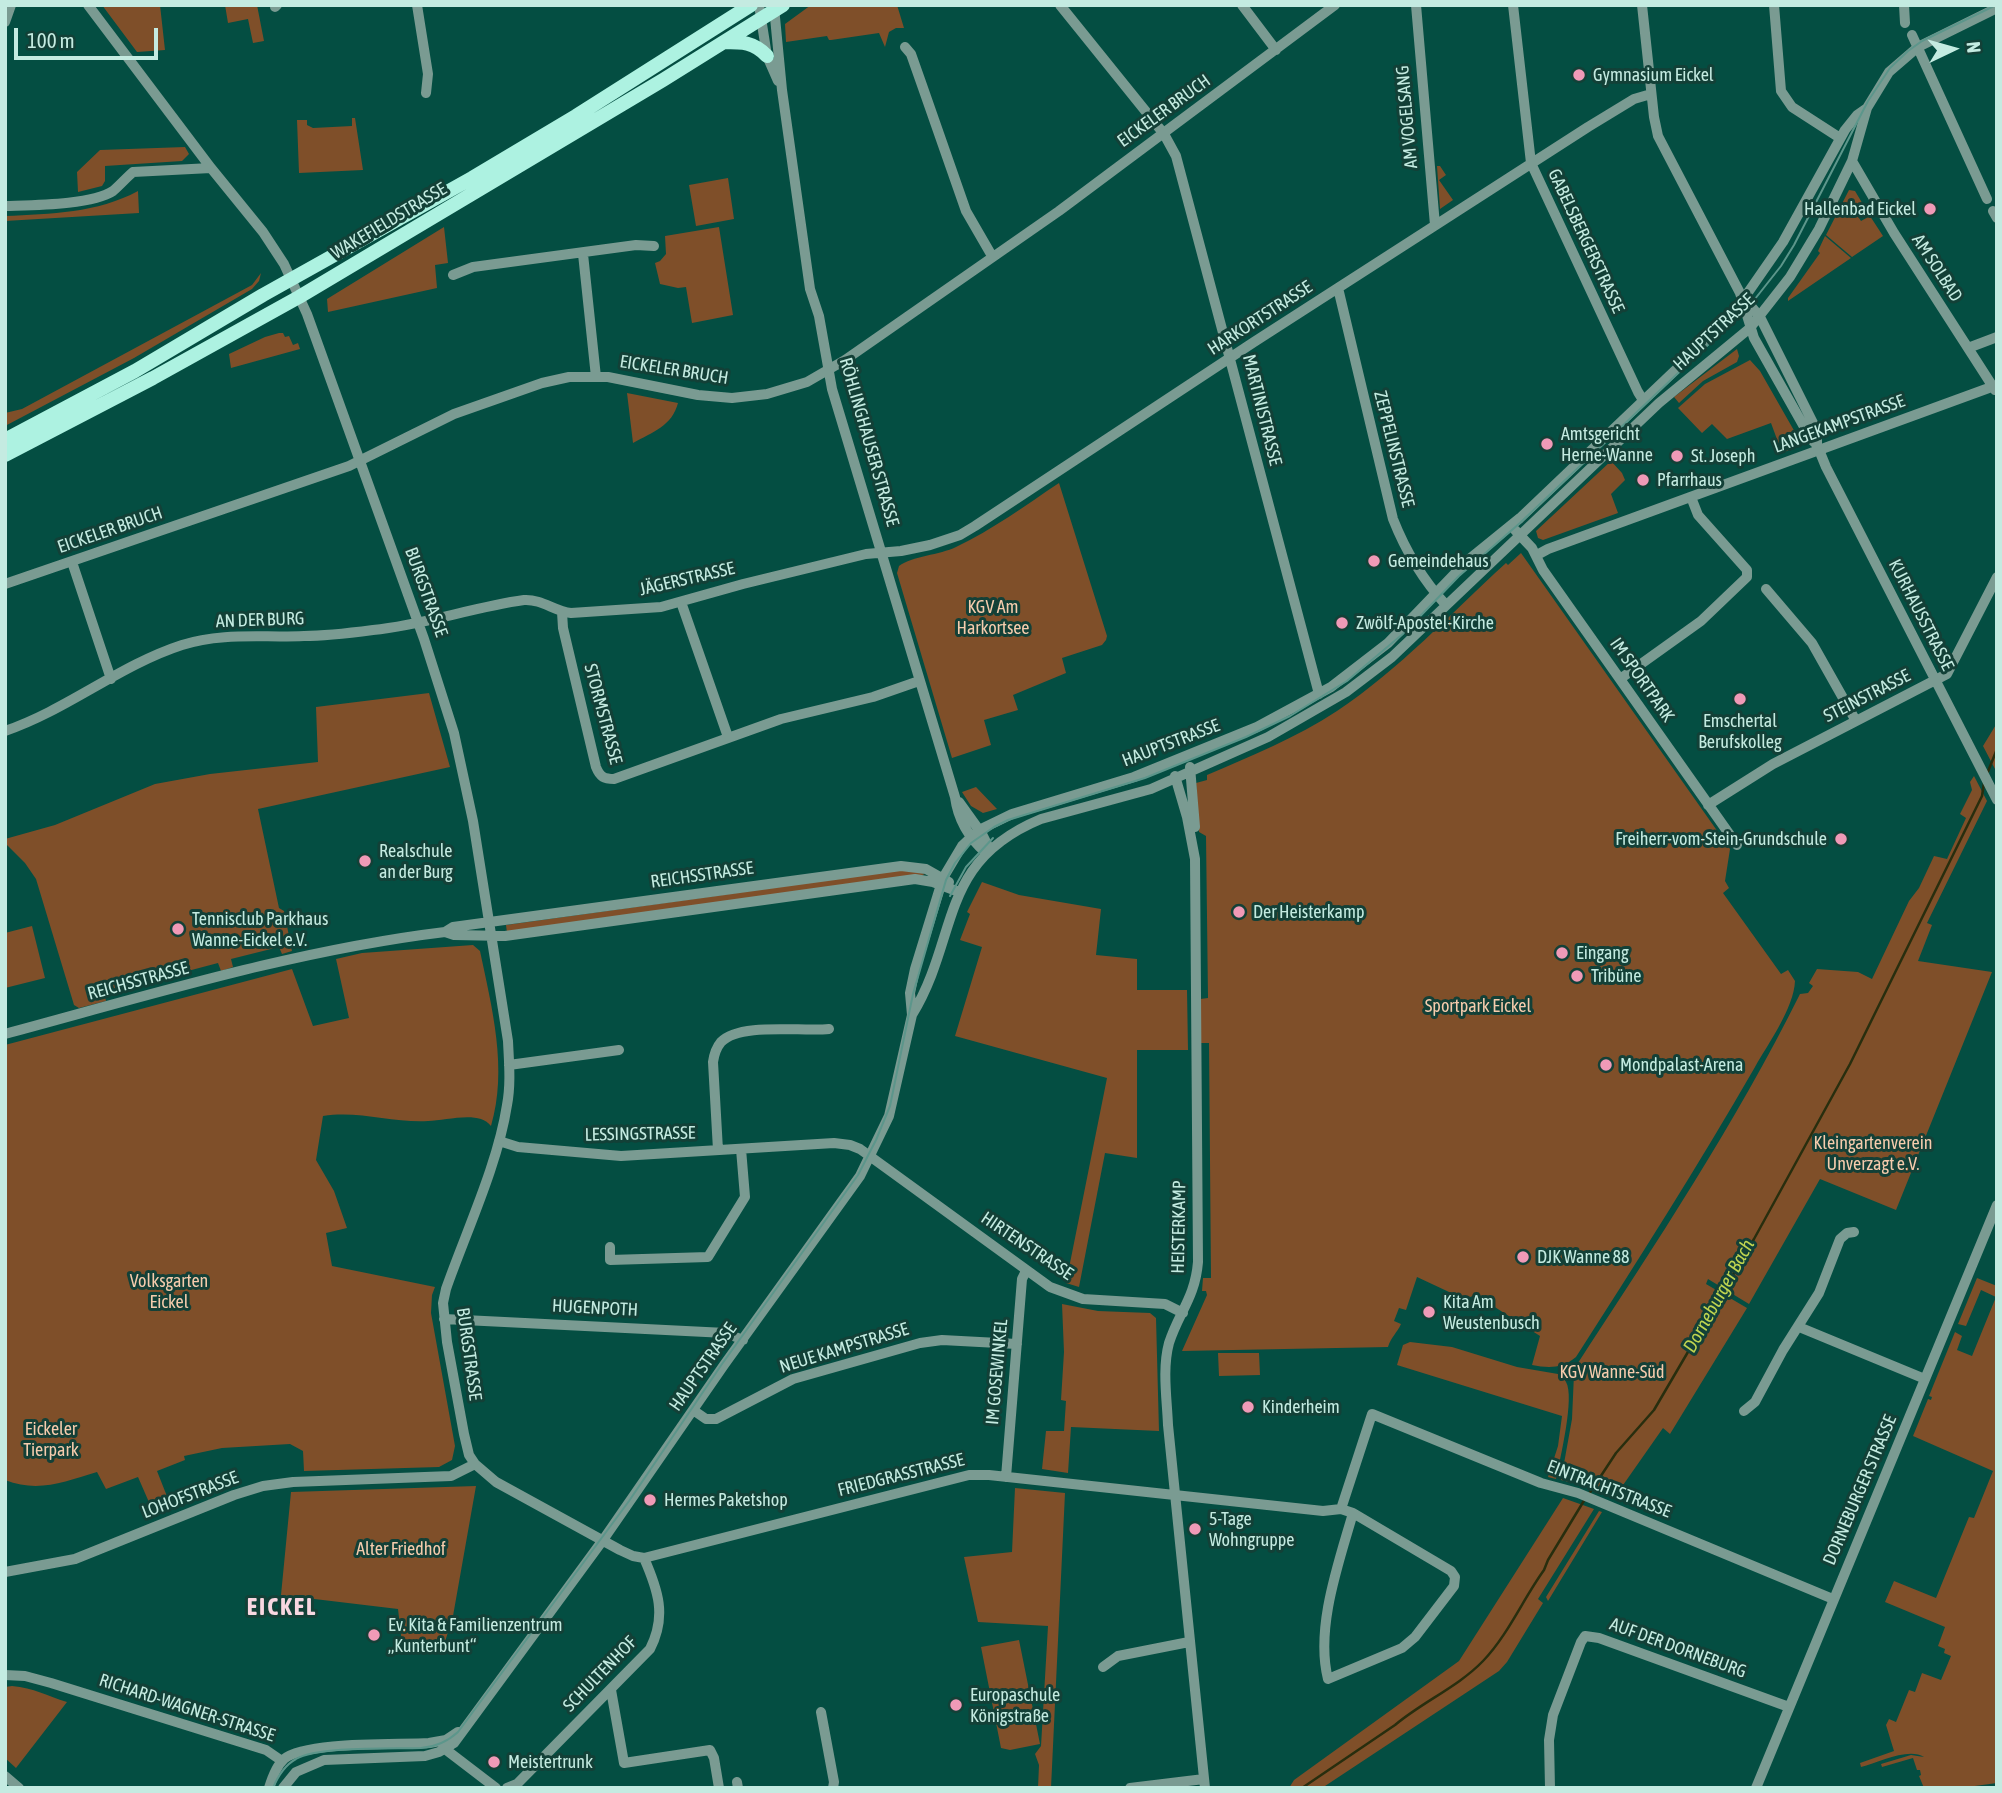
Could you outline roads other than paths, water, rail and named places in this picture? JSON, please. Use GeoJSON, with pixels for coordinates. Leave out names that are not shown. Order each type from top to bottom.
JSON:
{"type":"FeatureCollection","features":[{"type":"Feature","properties":{"kind":"main road","name":"WAKEFIELDSTRASSE"},"geometry":{"type":"LineString","coordinates":[[5,440],[135,371],[291,279],[472,178],[576,116],[751,5]]}},
{"type":"Feature","properties":{"kind":"main road","name":"WAKEFIELDSTRASSE"},"geometry":{"type":"LineString","coordinates":[[5,455],[153,378],[299,297],[652,86],[722,42],[760,12],[777,7]]}},
{"type":"Feature","properties":{"kind":"main road"},"geometry":{"type":"LineString","coordinates":[[722,42],[748,43],[767,56]]}},
{"type":"Feature","properties":{"kind":"street"},"geometry":{"type":"LineString","coordinates":[[5,22],[11,5]]}},
{"type":"Feature","properties":{"kind":"street","name":"BURGSTRASSE"},"geometry":{"type":"LineString","coordinates":[[88,5],[281,258],[331,378],[444,699],[461,761],[508,1041],[509,1065],[508,1104],[499,1141],[446,1289],[444,1319],[464,1434],[469,1455],[475,1464]]}},
{"type":"Feature","properties":{"kind":"street"},"geometry":{"type":"LineString","coordinates":[[417,5],[428,74],[426,93]]}},
{"type":"Feature","properties":{"kind":"street","name":"MARTINISTRASSE"},"geometry":{"type":"LineString","coordinates":[[1060,5],[1164,134],[1176,156],[1232,358],[1319,694]]}},
{"type":"Feature","properties":{"kind":"street"},"geometry":{"type":"LineString","coordinates":[[1242,5],[1276,50]]}},
{"type":"Feature","properties":{"kind":"street","name":"EICKELER BRUCH"},"geometry":{"type":"LineString","coordinates":[[5,584],[359,461],[478,404],[557,379],[596,377],[698,395],[732,398],[782,391],[807,382],[829,371],[1059,211],[1335,5]]}},
{"type":"Feature","properties":{"kind":"street","name":"AM VOGELSANG"},"geometry":{"type":"LineString","coordinates":[[1416,5],[1435,225]]}},
{"type":"Feature","properties":{"kind":"street","name":"GABELSBERGERSTRASSE"},"geometry":{"type":"LineString","coordinates":[[1513,5],[1531,163],[1643,400]]}},
{"type":"Feature","properties":{"kind":"street","name":"KURHAUSSTRASSE"},"geometry":{"type":"LineString","coordinates":[[1642,5],[1651,94],[1661,145],[1743,298],[1760,317],[1817,431],[1818,447]]}},
{"type":"Feature","properties":{"kind":"street"},"geometry":{"type":"LineString","coordinates":[[1774,5],[1781,91],[1792,107],[1840,138]]}},
{"type":"Feature","properties":{"kind":"street"},"geometry":{"type":"LineString","coordinates":[[1904,5],[1905,23]]}},
{"type":"Feature","properties":{"kind":"street","name":"RÖHLINGHAUSER STRASSE"},"geometry":{"type":"LineString","coordinates":[[777,7],[782,90],[810,289],[819,316],[832,389],[955,797],[988,851]]}},
{"type":"Feature","properties":{"kind":"street","name":"HAUPTSTRASSE"},"geometry":{"type":"LineString","coordinates":[[443,1745],[461,1736],[603,1541],[693,1410],[841,1205],[871,1156],[892,1106],[912,1015],[929,983],[960,890],[988,851],[1041,819],[1146,791],[1268,737],[1346,692],[1392,657],[1659,404],[1750,328],[1803,256],[1852,161],[1867,108],[1889,72],[1918,47],[1997,8]]}},
{"type":"Feature","properties":{"kind":"street","name":"RÖHLINGHAUSER STRASSE"},"geometry":{"type":"LineString","coordinates":[[760,12],[767,56],[782,90]]}},
{"type":"Feature","properties":{"kind":"street"},"geometry":{"type":"LineString","coordinates":[[1912,35],[1987,199]]}},
{"type":"Feature","properties":{"kind":"street"},"geometry":{"type":"LineString","coordinates":[[905,47],[911,54],[966,211],[992,256]]}},
{"type":"Feature","properties":{"kind":"street","name":"HARKORTSTRASSE"},"geometry":{"type":"LineString","coordinates":[[881,551],[901,551],[930,545],[960,534],[1531,163],[1634,99],[1651,94]]}},
{"type":"Feature","properties":{"kind":"street","name":"HAUPTSTRASSE"},"geometry":{"type":"LineString","coordinates":[[912,1015],[910,993],[915,969],[942,881],[951,861],[975,833],[1012,814],[1134,777],[1257,727],[1319,694],[1355,670],[1388,643],[1467,561],[1511,525],[1724,324],[1783,242],[1840,138],[1857,115],[1867,108]]}},
{"type":"Feature","properties":{"kind":"street","name":"AM SOLBAD"},"geometry":{"type":"LineString","coordinates":[[1852,161],[1968,348],[1996,388]]}},
{"type":"Feature","properties":{"kind":"street"},"geometry":{"type":"LineString","coordinates":[[5,206],[62,203],[101,196],[114,190],[133,172],[211,168]]}},
{"type":"Feature","properties":{"kind":"street"},"geometry":{"type":"LineString","coordinates":[[1840,186],[1849,182],[1864,184]]}},
{"type":"Feature","properties":{"kind":"street"},"geometry":{"type":"LineString","coordinates":[[453,275],[473,268],[636,245],[654,246]]}},
{"type":"Feature","properties":{"kind":"street"},"geometry":{"type":"LineString","coordinates":[[583,254],[596,377]]}},
{"type":"Feature","properties":{"kind":"street","name":"ZEPPELINSTRASSE"},"geometry":{"type":"LineString","coordinates":[[1338,288],[1393,519],[1405,548],[1446,605]]}},
{"type":"Feature","properties":{"kind":"street","name":"KURHAUSSTRASSE"},"geometry":{"type":"LineString","coordinates":[[1743,298],[1750,328],[1811,439],[1818,447],[1997,800]]}},
{"type":"Feature","properties":{"kind":"street"},"geometry":{"type":"LineString","coordinates":[[1968,348],[1997,337]]}},
{"type":"Feature","properties":{"kind":"street","name":"LANGEKAMPSTRASSE"},"geometry":{"type":"LineString","coordinates":[[1536,555],[1818,447],[1996,388]]}},
{"type":"Feature","properties":{"kind":"street"},"geometry":{"type":"LineString","coordinates":[[1620,679],[1701,621],[1747,577],[1748,573],[1698,515],[1691,497]]}},
{"type":"Feature","properties":{"kind":"street"},"geometry":{"type":"LineString","coordinates":[[1511,525],[1520,535]]}},
{"type":"Feature","properties":{"kind":"street","name":"IM SPORTPARK"},"geometry":{"type":"LineString","coordinates":[[1520,535],[1737,845]]}},
{"type":"Feature","properties":{"kind":"street","name":"JÄGERSTRASSE"},"geometry":{"type":"LineString","coordinates":[[418,624],[524,600],[544,603],[562,612],[652,608],[881,551]]}},
{"type":"Feature","properties":{"kind":"street"},"geometry":{"type":"LineString","coordinates":[[72,562],[111,679]]}},
{"type":"Feature","properties":{"kind":"street","name":"STEINSTRASSE"},"geometry":{"type":"LineString","coordinates":[[1708,805],[1773,764],[1935,681],[1950,670],[1997,577]]}},
{"type":"Feature","properties":{"kind":"street"},"geometry":{"type":"LineString","coordinates":[[1766,589],[1812,643],[1856,721]]}},
{"type":"Feature","properties":{"kind":"street"},"geometry":{"type":"LineString","coordinates":[[681,602],[728,737]]}},
{"type":"Feature","properties":{"kind":"street","name":"STORMSTRASSE"},"geometry":{"type":"LineString","coordinates":[[562,612],[596,768],[600,776],[614,779],[781,719],[873,697],[919,681]]}},
{"type":"Feature","properties":{"kind":"street","name":"AN DER BURG"},"geometry":{"type":"LineString","coordinates":[[5,731],[48,713],[164,652],[205,639],[250,635],[305,636],[418,624]]}},
{"type":"Feature","properties":{"kind":"street","name":"HEISTERKAMP"},"geometry":{"type":"LineString","coordinates":[[1130,1788],[1204,1784],[1168,1425],[1166,1366],[1170,1342],[1194,1291],[1198,1262],[1195,827],[1189,756]]}},
{"type":"Feature","properties":{"kind":"street","name":"HEISTERKAMP"},"geometry":{"type":"LineString","coordinates":[[1171,763],[1194,848]]}},
{"type":"Feature","properties":{"kind":"street","name":"REICHSSTRASSE"},"geometry":{"type":"LineString","coordinates":[[5,1034],[288,960],[379,941],[445,932],[453,927],[901,866],[926,869],[960,890]]}},
{"type":"Feature","properties":{"kind":"street","name":"REICHSSTRASSE"},"geometry":{"type":"LineString","coordinates":[[445,932],[454,935],[505,936],[915,880],[942,881]]}},
{"type":"Feature","properties":{"kind":"street"},"geometry":{"type":"LineString","coordinates":[[718,1150],[713,1062],[723,1040],[737,1033],[756,1030],[829,1030]]}},
{"type":"Feature","properties":{"kind":"street"},"geometry":{"type":"LineString","coordinates":[[509,1065],[619,1050]]}},
{"type":"Feature","properties":{"kind":"street","name":"LESSINGSTRASSE"},"geometry":{"type":"LineString","coordinates":[[499,1141],[518,1147],[621,1156],[844,1144],[871,1156]]}},
{"type":"Feature","properties":{"kind":"street"},"geometry":{"type":"LineString","coordinates":[[610,1247],[610,1260],[708,1256],[745,1197],[741,1149]]}},
{"type":"Feature","properties":{"kind":"street","name":"HIRTENSTRASSE"},"geometry":{"type":"LineString","coordinates":[[871,1156],[1050,1287],[1094,1301],[1165,1304],[1183,1312]]}},
{"type":"Feature","properties":{"kind":"street","name":"DORNEBURGER STRASSE"},"geometry":{"type":"LineString","coordinates":[[1756,1788],[1997,1205]]}},
{"type":"Feature","properties":{"kind":"street"},"geometry":{"type":"LineString","coordinates":[[1744,1411],[1755,1402],[1783,1350],[1819,1293],[1840,1239],[1847,1233],[1854,1232]]}},
{"type":"Feature","properties":{"kind":"street","name":"IM GOSEWINKEL"},"geometry":{"type":"LineString","coordinates":[[1006,1477],[1022,1279],[1026,1271]]}},
{"type":"Feature","properties":{"kind":"street","name":"HUGENPOTH"},"geometry":{"type":"LineString","coordinates":[[444,1319],[726,1333],[743,1340]]}},
{"type":"Feature","properties":{"kind":"street"},"geometry":{"type":"LineString","coordinates":[[1799,1327],[1925,1379]]}},
{"type":"Feature","properties":{"kind":"street","name":"NEUE KAMPSTRASSE"},"geometry":{"type":"LineString","coordinates":[[693,1410],[706,1419],[716,1419],[793,1379],[920,1343],[942,1340],[1017,1344]]}},
{"type":"Feature","properties":{"kind":"street","name":"EINTRACHTSTRASSE"},"geometry":{"type":"LineString","coordinates":[[1341,1509],[1371,1414],[1541,1483],[1601,1502],[1833,1599]]}},
{"type":"Feature","properties":{"kind":"street"},"geometry":{"type":"LineString","coordinates":[[475,1464],[496,1482],[603,1541],[633,1556],[644,1558]]}},
{"type":"Feature","properties":{"kind":"street","name":"LOHOFSTRASSE"},"geometry":{"type":"LineString","coordinates":[[5,1572],[75,1559],[234,1494],[263,1486],[293,1482],[451,1476],[475,1464]]}},
{"type":"Feature","properties":{"kind":"street","name":"FRIEDGRASSTRASSE"},"geometry":{"type":"LineString","coordinates":[[644,1558],[958,1477],[978,1475],[1323,1511],[1341,1509],[1353,1513],[1451,1571],[1455,1577],[1454,1586],[1415,1637],[1402,1648],[1328,1678],[1324,1662],[1328,1616],[1335,1577],[1353,1513]]}},
{"type":"Feature","properties":{"kind":"street","name":"SCHULTENHOF"},"geometry":{"type":"LineString","coordinates":[[507,1788],[517,1784],[611,1690],[643,1657],[655,1639],[661,1612],[658,1595],[644,1558]]}},
{"type":"Feature","properties":{"kind":"street","name":"AUF DER DORNEBURG"},"geometry":{"type":"LineString","coordinates":[[1550,1788],[1549,1740],[1553,1715],[1581,1642],[1586,1636],[1599,1638],[1789,1707]]}},
{"type":"Feature","properties":{"kind":"street"},"geometry":{"type":"LineString","coordinates":[[1104,1667],[1118,1656],[1189,1642]]}},
{"type":"Feature","properties":{"kind":"street","name":"RICHARD-WAGNER-STRASSE"},"geometry":{"type":"LineString","coordinates":[[5,1675],[25,1676],[51,1683],[266,1750],[282,1761],[296,1753],[315,1748],[443,1745]]}},
{"type":"Feature","properties":{"kind":"street"},"geometry":{"type":"LineString","coordinates":[[611,1690],[624,1763],[710,1750],[715,1759],[719,1788]]}},
{"type":"Feature","properties":{"kind":"street"},"geometry":{"type":"LineString","coordinates":[[821,1712],[833,1788]]}},
{"type":"Feature","properties":{"kind":"street"},"geometry":{"type":"LineString","coordinates":[[284,1788],[296,1772],[324,1760],[425,1756],[443,1745],[496,1788]]}},
{"type":"Feature","properties":{"kind":"street"},"geometry":{"type":"LineString","coordinates":[[269,1788],[282,1761]]}},
{"type":"Feature","properties":{"kind":"street"},"geometry":{"type":"LineString","coordinates":[[5,1776],[19,1788]]}},
{"type":"Feature","properties":{"kind":"waterway","name":"Dorneburger Bach"},"geometry":{"type":"LineString","coordinates":[[1987,774],[1997,749]]}},
{"type":"Feature","properties":{"kind":"waterway","name":"Dorneburger Bach"},"geometry":{"type":"LineString","coordinates":[[1589,1494],[1616,1453],[1654,1410],[1754,1239],[1850,1064],[1982,796],[1984,783]]}},
{"type":"Feature","properties":{"kind":"waterway","name":"Dorneburger Bach"},"geometry":{"type":"LineString","coordinates":[[1302,1788],[1451,1687],[1483,1661],[1508,1628],[1585,1499]]}},
{"type":"Feature","properties":{"kind":"tram line"},"geometry":{"type":"LineString","coordinates":[[273,1788],[288,1764],[307,1755],[338,1750],[426,1747],[454,1736],[629,1501],[722,1364],[858,1175],[890,1106],[913,994],[946,880],[971,843],[1008,820],[1145,778],[1246,737],[1290,716],[1347,681],[1404,633],[1459,576],[1520,523],[1751,304],[1794,245],[1868,101],[1890,68],[1922,41],[1996,5]]}},
{"type":"Feature","properties":{"kind":"tram line"},"geometry":{"type":"LineString","coordinates":[[950,896],[966,867],[993,838]]}},
{"type":"Feature","properties":{"kind":"place","name":"Gymnasium Eickel"},"geometry":{"type":"Point","coordinates":[1579,75]}},
{"type":"Feature","properties":{"kind":"place","name":"Hallenbad Eickel"},"geometry":{"type":"Point","coordinates":[1930,209]}},
{"type":"Feature","properties":{"kind":"place","name":"Amtsgericht Herne-Wanne"},"geometry":{"type":"Point","coordinates":[1547,444]}},
{"type":"Feature","properties":{"kind":"place","name":"St. Joseph"},"geometry":{"type":"Point","coordinates":[1677,456]}},
{"type":"Feature","properties":{"kind":"place","name":"Pfarrhaus"},"geometry":{"type":"Point","coordinates":[1643,480]}},
{"type":"Feature","properties":{"kind":"place","name":"Gemeindehaus"},"geometry":{"type":"Point","coordinates":[1374,561]}},
{"type":"Feature","properties":{"kind":"place","name":"Zwölf-Apostel-Kirche"},"geometry":{"type":"Point","coordinates":[1342,623]}},
{"type":"Feature","properties":{"kind":"place","name":"Emschertal Berufskolleg"},"geometry":{"type":"Point","coordinates":[1740,699]}},
{"type":"Feature","properties":{"kind":"place","name":"Freiherr-vom-Stein-Grundschule"},"geometry":{"type":"Point","coordinates":[1841,839]}},
{"type":"Feature","properties":{"kind":"place","name":"Realschule an der Burg"},"geometry":{"type":"Point","coordinates":[365,861]}},
{"type":"Feature","properties":{"kind":"place","name":"Der Heisterkamp"},"geometry":{"type":"Point","coordinates":[1239,912]}},
{"type":"Feature","properties":{"kind":"place","name":"Tennisclub Parkhaus Wanne-Eickel e.V."},"geometry":{"type":"Point","coordinates":[178,929]}},
{"type":"Feature","properties":{"kind":"place","name":"Eingang"},"geometry":{"type":"Point","coordinates":[1562,953]}},
{"type":"Feature","properties":{"kind":"place","name":"Tribüne"},"geometry":{"type":"Point","coordinates":[1577,976]}},
{"type":"Feature","properties":{"kind":"place","name":"Mondpalast-Arena"},"geometry":{"type":"Point","coordinates":[1606,1065]}},
{"type":"Feature","properties":{"kind":"place","name":"DJK Wanne 88"},"geometry":{"type":"Point","coordinates":[1523,1257]}},
{"type":"Feature","properties":{"kind":"place","name":"Kita Am Weustenbusch"},"geometry":{"type":"Point","coordinates":[1429,1312]}},
{"type":"Feature","properties":{"kind":"place","name":"Kinderheim"},"geometry":{"type":"Point","coordinates":[1248,1407]}},
{"type":"Feature","properties":{"kind":"place","name":"Hermes Paketshop"},"geometry":{"type":"Point","coordinates":[650,1500]}},
{"type":"Feature","properties":{"kind":"place","name":"5-Tage Wohngruppe"},"geometry":{"type":"Point","coordinates":[1195,1529]}},
{"type":"Feature","properties":{"kind":"place","name":"Ev. Kita & Familienzentrum „Kunterbunt“"},"geometry":{"type":"Point","coordinates":[374,1635]}},
{"type":"Feature","properties":{"kind":"place","name":"Europaschule Königstraße"},"geometry":{"type":"Point","coordinates":[956,1705]}},
{"type":"Feature","properties":{"kind":"place","name":"Meistertrunk"},"geometry":{"type":"Point","coordinates":[494,1762]}},
{"type":"Feature","properties":{"kind":"district","name":"EICKEL"},"geometry":{"type":"Point","coordinates":[282,1607]}},
{"type":"Feature","properties":{"kind":"park label","name":"KGV Am Harkortsee"},"geometry":{"type":"Point","coordinates":[993,617]}},
{"type":"Feature","properties":{"kind":"park label","name":"Sportpark Eickel"},"geometry":{"type":"Point","coordinates":[1478,1006]}},
{"type":"Feature","properties":{"kind":"park label","name":"Kleingartenverein Unverzagt e.V."},"geometry":{"type":"Point","coordinates":[1873,1153]}},
{"type":"Feature","properties":{"kind":"park label","name":"Volksgarten Eickel"},"geometry":{"type":"Point","coordinates":[169,1291]}},
{"type":"Feature","properties":{"kind":"park label","name":"KGV Wanne-Süd"},"geometry":{"type":"Point","coordinates":[1612,1372]}},
{"type":"Feature","properties":{"kind":"park label","name":"Eickeler Tierpark"},"geometry":{"type":"Point","coordinates":[51,1439]}},
{"type":"Feature","properties":{"kind":"park label","name":"Alter Friedhof"},"geometry":{"type":"Point","coordinates":[401,1549]}}]}
